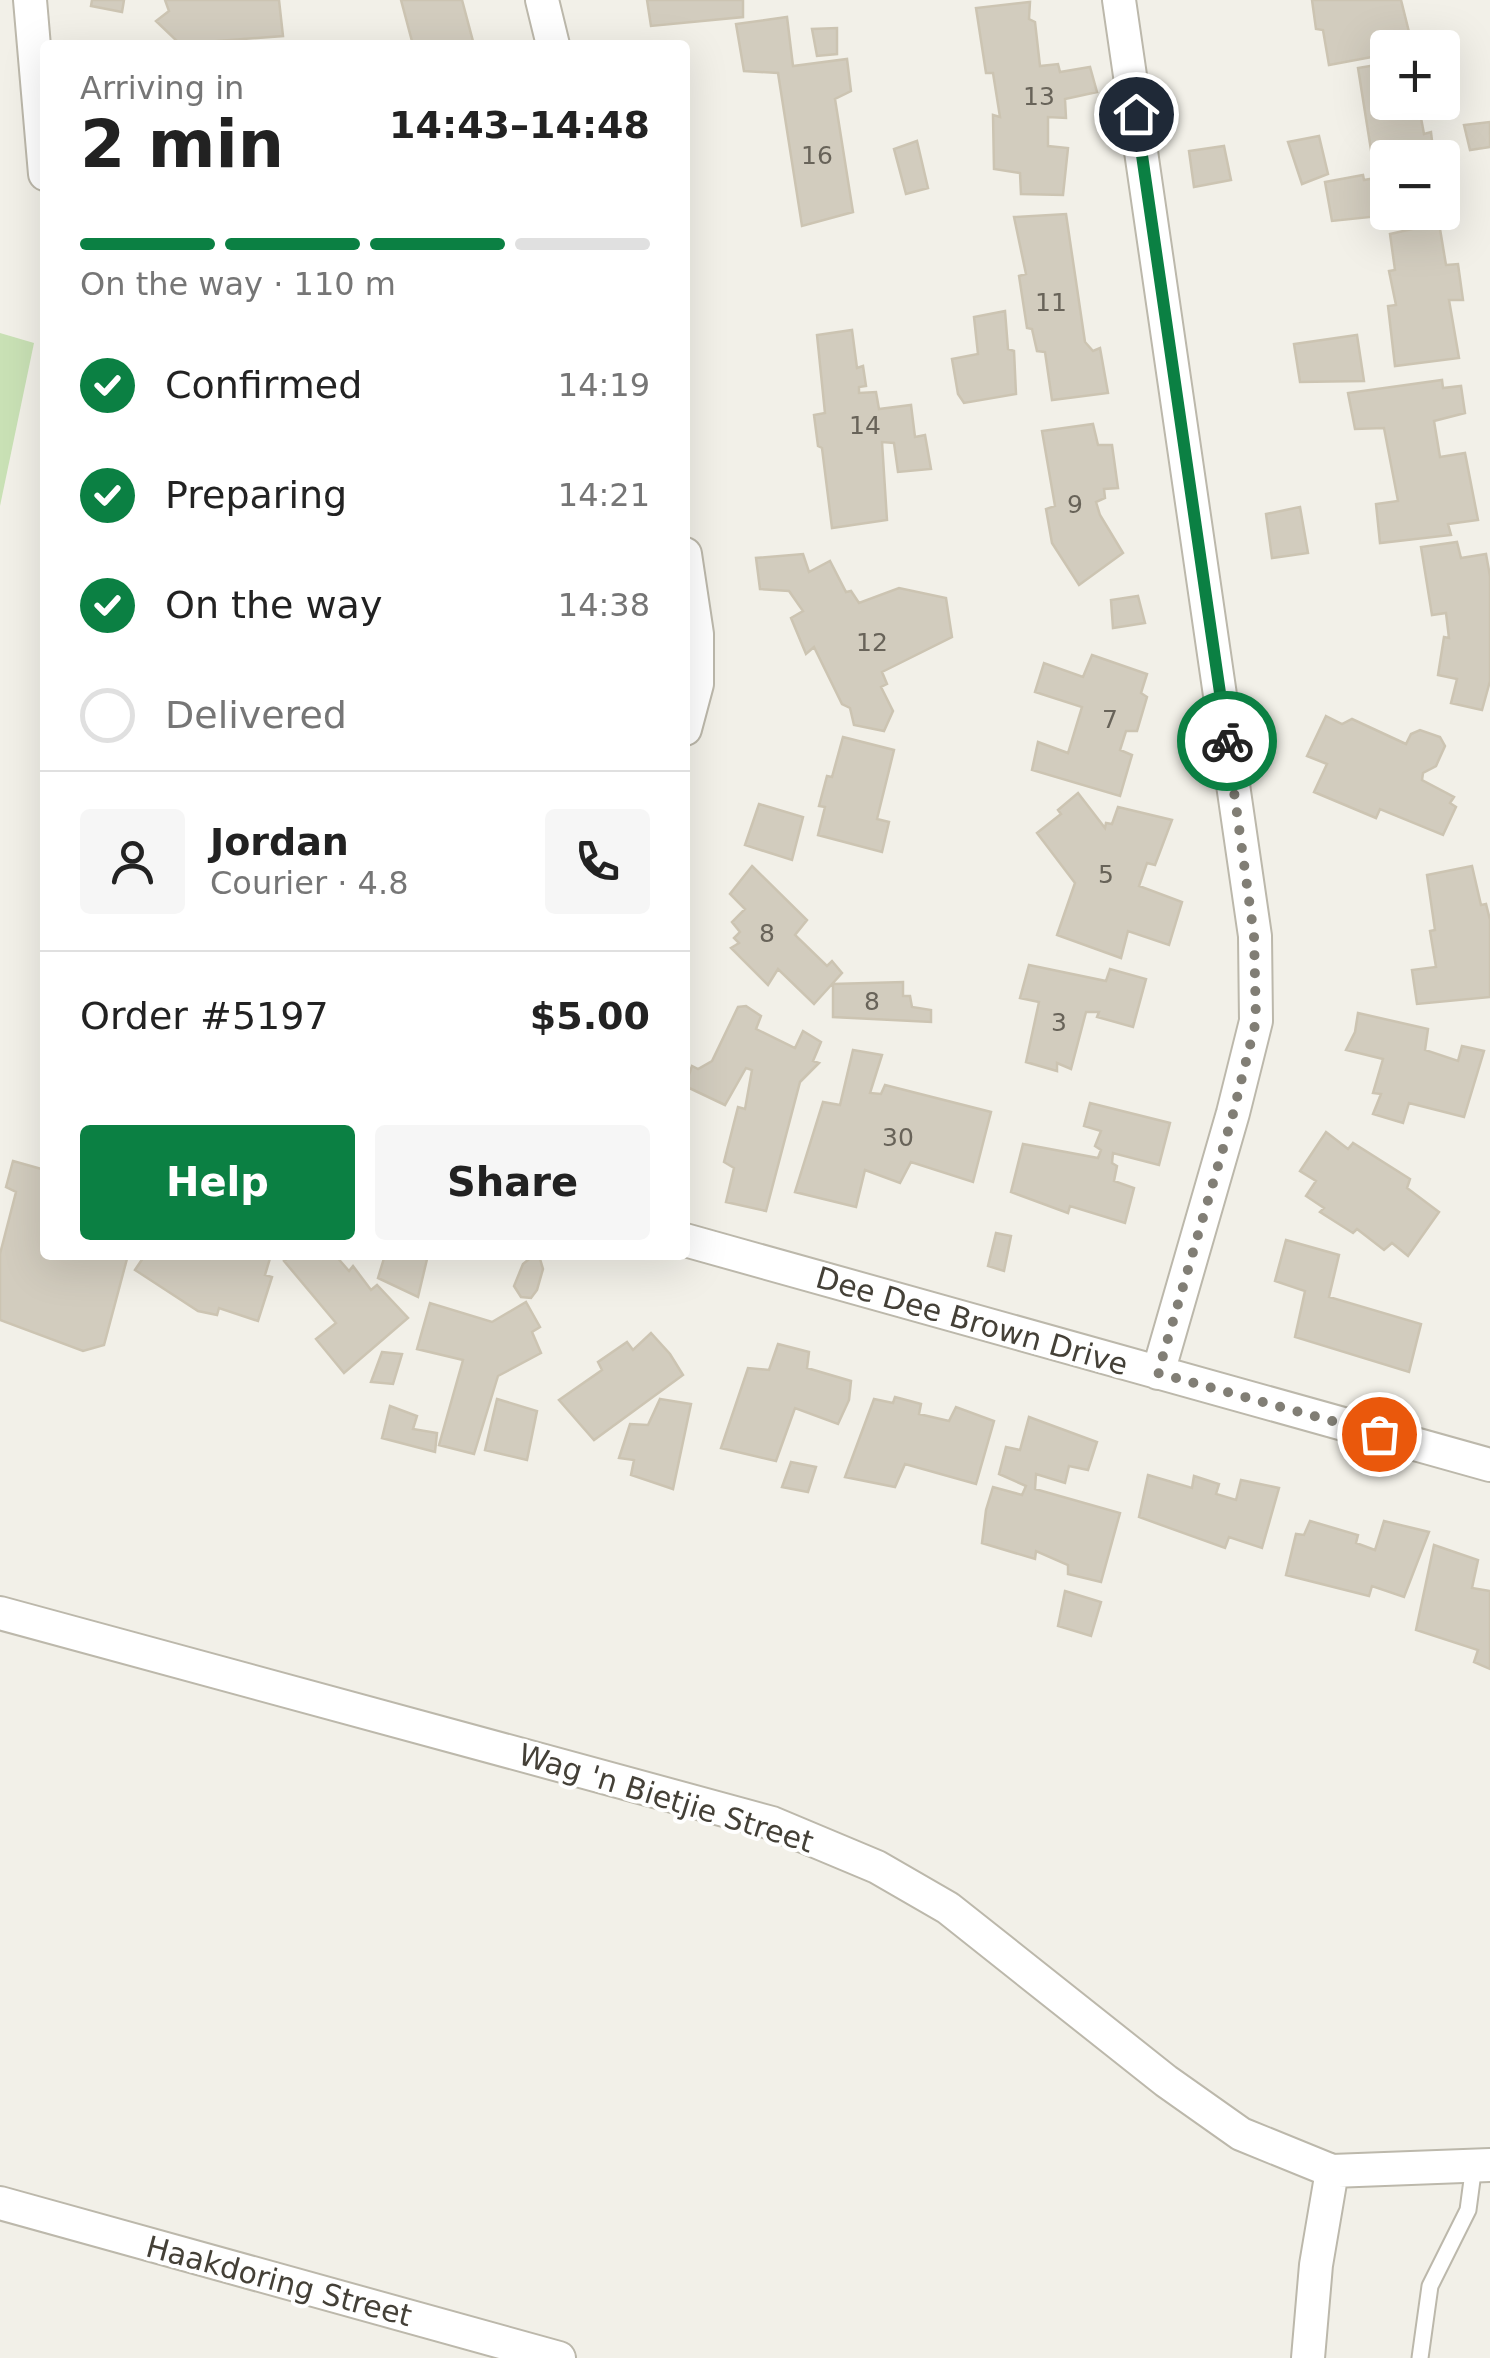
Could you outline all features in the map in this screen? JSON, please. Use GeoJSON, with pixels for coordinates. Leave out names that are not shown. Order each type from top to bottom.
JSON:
{"type":"FeatureCollection","features":[{"type":"Feature","properties":{"kind":"street"},"geometry":{"type":"LineString","coordinates":[[30,0],[40,116]]}},
{"type":"Feature","properties":{"kind":"street"},"geometry":{"type":"LineString","coordinates":[[542,0],[552,40]]}},
{"type":"Feature","properties":{"kind":"street"},"geometry":{"type":"LineString","coordinates":[[1119,0],[1258,976],[1256,1021],[1233,1114],[1158,1373]]}},
{"type":"Feature","properties":{"kind":"street"},"geometry":{"type":"LineString","coordinates":[[690,585],[698,634],[697,684],[690,710]]}},
{"type":"Feature","properties":{"kind":"street","name":"Dee Dee Brown Drive"},"geometry":{"type":"LineString","coordinates":[[690,1241],[1490,1465]]}},
{"type":"Feature","properties":{"kind":"street","name":"Wag 'n Bietjie Street"},"geometry":{"type":"LineString","coordinates":[[0,1613],[790,1830],[878,1867],[948,1908],[1166,2081],[1241,2134],[1332,2172],[1482,2165]]}},
{"type":"Feature","properties":{"kind":"street"},"geometry":{"type":"LineString","coordinates":[[1308,2358],[1316,2266],[1332,2172]]}},
{"type":"Feature","properties":{"kind":"street","name":"Haakdoring Street"},"geometry":{"type":"LineString","coordinates":[[0,2204],[559,2358]]}},
{"type":"Feature","properties":{"kind":"lane"},"geometry":{"type":"LineString","coordinates":[[1420,2358],[1430,2286],[1468,2210],[1482,2165]]}},
{"type":"Feature","properties":{"kind":"green space"},"geometry":{"type":"Polygon","coordinates":[[[0,333],[34,343],[0,506],[0,333]]]}},
{"type":"Feature","properties":{"kind":"building"},"geometry":{"type":"Polygon","coordinates":[[[92,0],[124,0],[122,12],[91,6],[92,0]]]}},
{"type":"Feature","properties":{"kind":"building"},"geometry":{"type":"Polygon","coordinates":[[[165,0],[279,0],[283,36],[176,40],[156,21],[169,11],[165,0]]]}},
{"type":"Feature","properties":{"kind":"building"},"geometry":{"type":"Polygon","coordinates":[[[401,0],[462,0],[473,40],[412,40],[401,0]]]}},
{"type":"Feature","properties":{"kind":"building"},"geometry":{"type":"Polygon","coordinates":[[[647,0],[743,0],[743,17],[651,26],[647,0]]]}},
{"type":"Feature","properties":{"kind":"building"},"geometry":{"type":"Polygon","coordinates":[[[1312,0],[1401,0],[1408,30],[1370,30],[1370,57],[1329,65],[1323,30],[1316,29],[1312,0]]]}},
{"type":"Feature","properties":{"kind":"building"},"geometry":{"type":"Polygon","coordinates":[[[1030,2],[1029,19],[1035,22],[1040,66],[1058,64],[1060,72],[1090,67],[1097,92],[1065,99],[1066,118],[1048,117],[1048,146],[1068,148],[1063,195],[1021,194],[1020,173],[994,169],[993,115],[1000,117],[993,73],[986,73],[976,8],[1030,2]]]}},
{"type":"Feature","properties":{"kind":"building"},"geometry":{"type":"Polygon","coordinates":[[[787,17],[793,66],[847,59],[851,91],[835,99],[853,212],[802,226],[778,73],[744,71],[736,24],[787,17]]]}},
{"type":"Feature","properties":{"kind":"building"},"geometry":{"type":"Polygon","coordinates":[[[837,28],[837,54],[817,56],[812,29],[837,28]]]}},
{"type":"Feature","properties":{"kind":"building"},"geometry":{"type":"Polygon","coordinates":[[[1370,66],[1370,120],[1421,120],[1424,134],[1431,132],[1432,140],[1370,140],[1370,144],[1358,68],[1370,66]]]}},
{"type":"Feature","properties":{"kind":"building"},"geometry":{"type":"Polygon","coordinates":[[[1490,122],[1490,147],[1470,150],[1464,125],[1490,122]]]}},
{"type":"Feature","properties":{"kind":"building"},"geometry":{"type":"Polygon","coordinates":[[[1319,136],[1328,174],[1302,184],[1288,142],[1319,136]]]}},
{"type":"Feature","properties":{"kind":"building"},"geometry":{"type":"Polygon","coordinates":[[[917,141],[928,188],[906,194],[894,149],[917,141]]]}},
{"type":"Feature","properties":{"kind":"building"},"geometry":{"type":"Polygon","coordinates":[[[1224,146],[1231,180],[1194,187],[1189,151],[1224,146]]]}},
{"type":"Feature","properties":{"kind":"building"},"geometry":{"type":"Polygon","coordinates":[[[1363,175],[1364,180],[1370,179],[1370,217],[1332,221],[1325,182],[1363,175]]]}},
{"type":"Feature","properties":{"kind":"building"},"geometry":{"type":"Polygon","coordinates":[[[1066,214],[1085,342],[1093,351],[1100,348],[1108,393],[1052,400],[1045,352],[1037,351],[1032,329],[1027,328],[1019,276],[1026,274],[1014,217],[1066,214]]]}},
{"type":"Feature","properties":{"kind":"building"},"geometry":{"type":"Polygon","coordinates":[[[1440,230],[1446,265],[1458,264],[1463,300],[1449,300],[1459,358],[1395,366],[1388,306],[1396,305],[1389,271],[1395,270],[1390,234],[1440,230]]]}},
{"type":"Feature","properties":{"kind":"building"},"geometry":{"type":"Polygon","coordinates":[[[1005,311],[1008,349],[1014,351],[1016,394],[964,403],[958,394],[952,359],[978,354],[974,317],[1005,311]]]}},
{"type":"Feature","properties":{"kind":"building"},"geometry":{"type":"Polygon","coordinates":[[[852,330],[857,368],[863,366],[866,386],[859,387],[859,393],[876,392],[879,409],[911,405],[915,437],[925,435],[931,469],[898,472],[894,443],[882,442],[887,520],[832,528],[814,415],[825,413],[817,335],[852,330]]]}},
{"type":"Feature","properties":{"kind":"building"},"geometry":{"type":"Polygon","coordinates":[[[1357,335],[1364,381],[1300,382],[1294,344],[1357,335]]]}},
{"type":"Feature","properties":{"kind":"building"},"geometry":{"type":"Polygon","coordinates":[[[1442,380],[1443,388],[1461,386],[1465,413],[1434,421],[1440,457],[1465,453],[1478,520],[1448,524],[1451,535],[1380,543],[1376,504],[1398,501],[1384,428],[1355,429],[1348,393],[1442,380]]]}},
{"type":"Feature","properties":{"kind":"building"},"geometry":{"type":"Polygon","coordinates":[[[1093,424],[1098,445],[1112,445],[1118,488],[1104,489],[1105,498],[1096,502],[1123,553],[1079,585],[1052,543],[1046,509],[1055,506],[1042,431],[1093,424]]]}},
{"type":"Feature","properties":{"kind":"building"},"geometry":{"type":"Polygon","coordinates":[[[1300,507],[1308,553],[1272,558],[1266,514],[1300,507]]]}},
{"type":"Feature","properties":{"kind":"building"},"geometry":{"type":"Polygon","coordinates":[[[1457,542],[1461,558],[1486,554],[1490,576],[1490,681],[1482,710],[1451,703],[1457,679],[1438,675],[1444,637],[1449,638],[1446,613],[1432,615],[1421,547],[1457,542]]]}},
{"type":"Feature","properties":{"kind":"building"},"geometry":{"type":"Polygon","coordinates":[[[803,554],[809,572],[830,561],[846,592],[851,591],[859,603],[899,588],[946,598],[952,637],[882,672],[887,684],[881,687],[893,711],[884,731],[854,725],[850,708],[842,704],[814,647],[806,654],[791,618],[803,611],[789,591],[760,589],[756,558],[803,554]]]}},
{"type":"Feature","properties":{"kind":"building"},"geometry":{"type":"Polygon","coordinates":[[[1138,596],[1145,623],[1113,628],[1111,600],[1138,596]]]}},
{"type":"Feature","properties":{"kind":"building"},"geometry":{"type":"Polygon","coordinates":[[[1092,655],[1147,674],[1141,693],[1147,697],[1137,731],[1126,731],[1120,750],[1132,755],[1120,796],[1032,770],[1038,742],[1068,753],[1082,707],[1035,692],[1044,663],[1083,677],[1092,655]]]}},
{"type":"Feature","properties":{"kind":"building"},"geometry":{"type":"Polygon","coordinates":[[[1326,716],[1342,724],[1352,719],[1406,744],[1411,734],[1420,730],[1440,737],[1445,746],[1436,766],[1423,773],[1422,780],[1454,797],[1450,803],[1456,807],[1443,835],[1380,809],[1376,818],[1314,792],[1327,764],[1307,756],[1326,716]]]}},
{"type":"Feature","properties":{"kind":"building"},"geometry":{"type":"Polygon","coordinates":[[[843,737],[894,750],[877,819],[889,822],[882,852],[818,835],[825,807],[819,806],[843,737]]]}},
{"type":"Feature","properties":{"kind":"building"},"geometry":{"type":"Polygon","coordinates":[[[1078,793],[1105,828],[1106,823],[1112,824],[1118,807],[1172,820],[1155,865],[1147,863],[1139,886],[1182,902],[1169,945],[1128,931],[1121,958],[1057,935],[1075,883],[1037,833],[1061,814],[1058,810],[1078,793]]]}},
{"type":"Feature","properties":{"kind":"building"},"geometry":{"type":"Polygon","coordinates":[[[759,804],[803,817],[792,860],[745,845],[759,804]]]}},
{"type":"Feature","properties":{"kind":"building"},"geometry":{"type":"Polygon","coordinates":[[[752,866],[807,920],[795,935],[827,966],[832,961],[842,973],[814,1004],[778,969],[768,985],[731,948],[739,943],[734,938],[740,932],[732,922],[745,909],[730,894],[752,866]]]}},
{"type":"Feature","properties":{"kind":"building"},"geometry":{"type":"Polygon","coordinates":[[[1472,866],[1481,905],[1486,904],[1490,920],[1490,997],[1417,1004],[1412,970],[1436,967],[1427,875],[1472,866]]]}},
{"type":"Feature","properties":{"kind":"building"},"geometry":{"type":"Polygon","coordinates":[[[1029,965],[1106,981],[1110,969],[1146,979],[1133,1027],[1097,1017],[1099,1012],[1086,1012],[1071,1069],[1057,1063],[1057,1071],[1026,1062],[1039,1002],[1020,998],[1029,965]]]}},
{"type":"Feature","properties":{"kind":"building"},"geometry":{"type":"Polygon","coordinates":[[[903,982],[903,996],[910,996],[912,1007],[931,1010],[931,1022],[833,1017],[833,984],[903,982]]]}},
{"type":"Feature","properties":{"kind":"building"},"geometry":{"type":"Polygon","coordinates":[[[746,1006],[761,1016],[756,1029],[795,1048],[803,1031],[821,1042],[813,1061],[819,1063],[800,1082],[766,1211],[726,1202],[734,1168],[724,1162],[738,1107],[745,1109],[752,1070],[746,1068],[725,1105],[690,1088],[692,1066],[698,1069],[712,1061],[738,1007],[746,1006]]]}},
{"type":"Feature","properties":{"kind":"building"},"geometry":{"type":"Polygon","coordinates":[[[1358,1013],[1428,1029],[1425,1050],[1458,1061],[1462,1046],[1484,1051],[1464,1117],[1409,1103],[1403,1123],[1373,1114],[1381,1094],[1373,1093],[1383,1059],[1346,1050],[1355,1032],[1358,1013]]]}},
{"type":"Feature","properties":{"kind":"building"},"geometry":{"type":"Polygon","coordinates":[[[853,1050],[882,1055],[870,1093],[881,1094],[885,1085],[991,1112],[973,1182],[911,1162],[900,1183],[865,1170],[856,1207],[795,1192],[823,1102],[840,1105],[853,1050]]]}},
{"type":"Feature","properties":{"kind":"building"},"geometry":{"type":"Polygon","coordinates":[[[1090,1103],[1170,1123],[1159,1165],[1113,1153],[1112,1163],[1117,1166],[1114,1181],[1134,1188],[1125,1223],[1070,1206],[1068,1213],[1011,1192],[1023,1144],[1098,1158],[1101,1150],[1095,1146],[1101,1131],[1084,1126],[1090,1103]]]}},
{"type":"Feature","properties":{"kind":"building"},"geometry":{"type":"Polygon","coordinates":[[[1326,1132],[1348,1149],[1353,1143],[1410,1179],[1407,1188],[1439,1212],[1408,1256],[1392,1243],[1384,1250],[1357,1229],[1353,1233],[1320,1212],[1324,1208],[1306,1196],[1316,1181],[1300,1171],[1326,1132]]]}},
{"type":"Feature","properties":{"kind":"building"},"geometry":{"type":"Polygon","coordinates":[[[13,1161],[40,1169],[40,1260],[127,1260],[104,1345],[83,1351],[0,1320],[0,1254],[16,1192],[6,1187],[13,1161]]]}},
{"type":"Feature","properties":{"kind":"building"},"geometry":{"type":"Polygon","coordinates":[[[996,1233],[1011,1236],[1004,1271],[988,1266],[996,1233]]]}},
{"type":"Feature","properties":{"kind":"building"},"geometry":{"type":"Polygon","coordinates":[[[1286,1240],[1339,1255],[1329,1297],[1421,1324],[1409,1372],[1295,1337],[1305,1291],[1275,1281],[1286,1240]]]}},
{"type":"Feature","properties":{"kind":"building"},"geometry":{"type":"Polygon","coordinates":[[[142,1260],[270,1260],[265,1275],[272,1277],[258,1321],[219,1308],[217,1315],[198,1311],[135,1270],[142,1260]]]}},
{"type":"Feature","properties":{"kind":"building"},"geometry":{"type":"Polygon","coordinates":[[[339,1260],[349,1271],[353,1266],[371,1290],[377,1285],[408,1318],[344,1373],[316,1339],[336,1323],[284,1261],[339,1260]]]}},
{"type":"Feature","properties":{"kind":"building"},"geometry":{"type":"Polygon","coordinates":[[[383,1260],[427,1260],[418,1297],[378,1278],[383,1260]]]}},
{"type":"Feature","properties":{"kind":"building"},"geometry":{"type":"Polygon","coordinates":[[[540,1260],[543,1269],[531,1298],[521,1297],[514,1286],[523,1264],[540,1260]]]}},
{"type":"Feature","properties":{"kind":"building"},"geometry":{"type":"Polygon","coordinates":[[[526,1302],[540,1327],[532,1332],[541,1353],[498,1376],[474,1454],[439,1445],[463,1360],[417,1349],[430,1303],[492,1322],[526,1302]]]}},
{"type":"Feature","properties":{"kind":"building"},"geometry":{"type":"Polygon","coordinates":[[[651,1333],[683,1375],[594,1440],[559,1400],[602,1370],[598,1362],[627,1342],[633,1350],[651,1333]]]}},
{"type":"Feature","properties":{"kind":"building"},"geometry":{"type":"Polygon","coordinates":[[[778,1344],[809,1352],[807,1368],[851,1381],[849,1400],[838,1424],[795,1408],[776,1461],[721,1448],[748,1368],[769,1370],[778,1344]]]}},
{"type":"Feature","properties":{"kind":"building"},"geometry":{"type":"Polygon","coordinates":[[[382,1352],[402,1354],[393,1384],[371,1382],[382,1352]]]}},
{"type":"Feature","properties":{"kind":"building"},"geometry":{"type":"Polygon","coordinates":[[[895,1397],[921,1404],[919,1414],[949,1421],[956,1407],[994,1421],[976,1484],[905,1464],[895,1487],[845,1477],[874,1399],[893,1403],[895,1397]]]}},
{"type":"Feature","properties":{"kind":"building"},"geometry":{"type":"Polygon","coordinates":[[[497,1399],[537,1411],[527,1460],[485,1450],[497,1399]]]}},
{"type":"Feature","properties":{"kind":"building"},"geometry":{"type":"Polygon","coordinates":[[[660,1399],[691,1404],[673,1489],[631,1475],[634,1460],[619,1458],[630,1424],[648,1425],[660,1399]]]}},
{"type":"Feature","properties":{"kind":"building"},"geometry":{"type":"Polygon","coordinates":[[[390,1406],[417,1416],[413,1429],[437,1433],[435,1452],[382,1438],[390,1406]]]}},
{"type":"Feature","properties":{"kind":"building"},"geometry":{"type":"Polygon","coordinates":[[[1029,1417],[1097,1442],[1088,1470],[1069,1466],[1065,1483],[1036,1474],[1035,1489],[1120,1513],[1101,1582],[1068,1574],[1068,1565],[1036,1551],[1035,1559],[982,1543],[993,1487],[1022,1495],[1026,1486],[999,1474],[1006,1447],[1020,1450],[1029,1417]]]}},
{"type":"Feature","properties":{"kind":"building"},"geometry":{"type":"Polygon","coordinates":[[[791,1462],[816,1467],[808,1492],[782,1487],[791,1462]]]}},
{"type":"Feature","properties":{"kind":"building"},"geometry":{"type":"Polygon","coordinates":[[[1148,1475],[1192,1488],[1194,1476],[1219,1484],[1216,1494],[1236,1500],[1241,1480],[1279,1488],[1262,1548],[1229,1537],[1225,1548],[1139,1517],[1148,1475]]]}},
{"type":"Feature","properties":{"kind":"building"},"geometry":{"type":"Polygon","coordinates":[[[1310,1521],[1358,1535],[1356,1543],[1375,1550],[1384,1521],[1429,1532],[1404,1597],[1372,1586],[1369,1596],[1286,1575],[1296,1534],[1304,1535],[1310,1521]]]}},
{"type":"Feature","properties":{"kind":"building"},"geometry":{"type":"Polygon","coordinates":[[[1434,1545],[1478,1560],[1472,1588],[1490,1591],[1490,1669],[1474,1662],[1478,1650],[1416,1630],[1434,1545]]]}},
{"type":"Feature","properties":{"kind":"building"},"geometry":{"type":"Polygon","coordinates":[[[1065,1591],[1101,1602],[1091,1636],[1058,1626],[1065,1591]]]}},
{"type":"Feature","properties":{"kind":"way so far"},"geometry":{"type":"LineString","coordinates":[[1227,741],[1254,936],[1258,976],[1256,1021],[1158,1373],[1379,1434]]}},
{"type":"Feature","properties":{"kind":"route"},"geometry":{"type":"LineString","coordinates":[[1136,114],[1227,741]]}}]}
